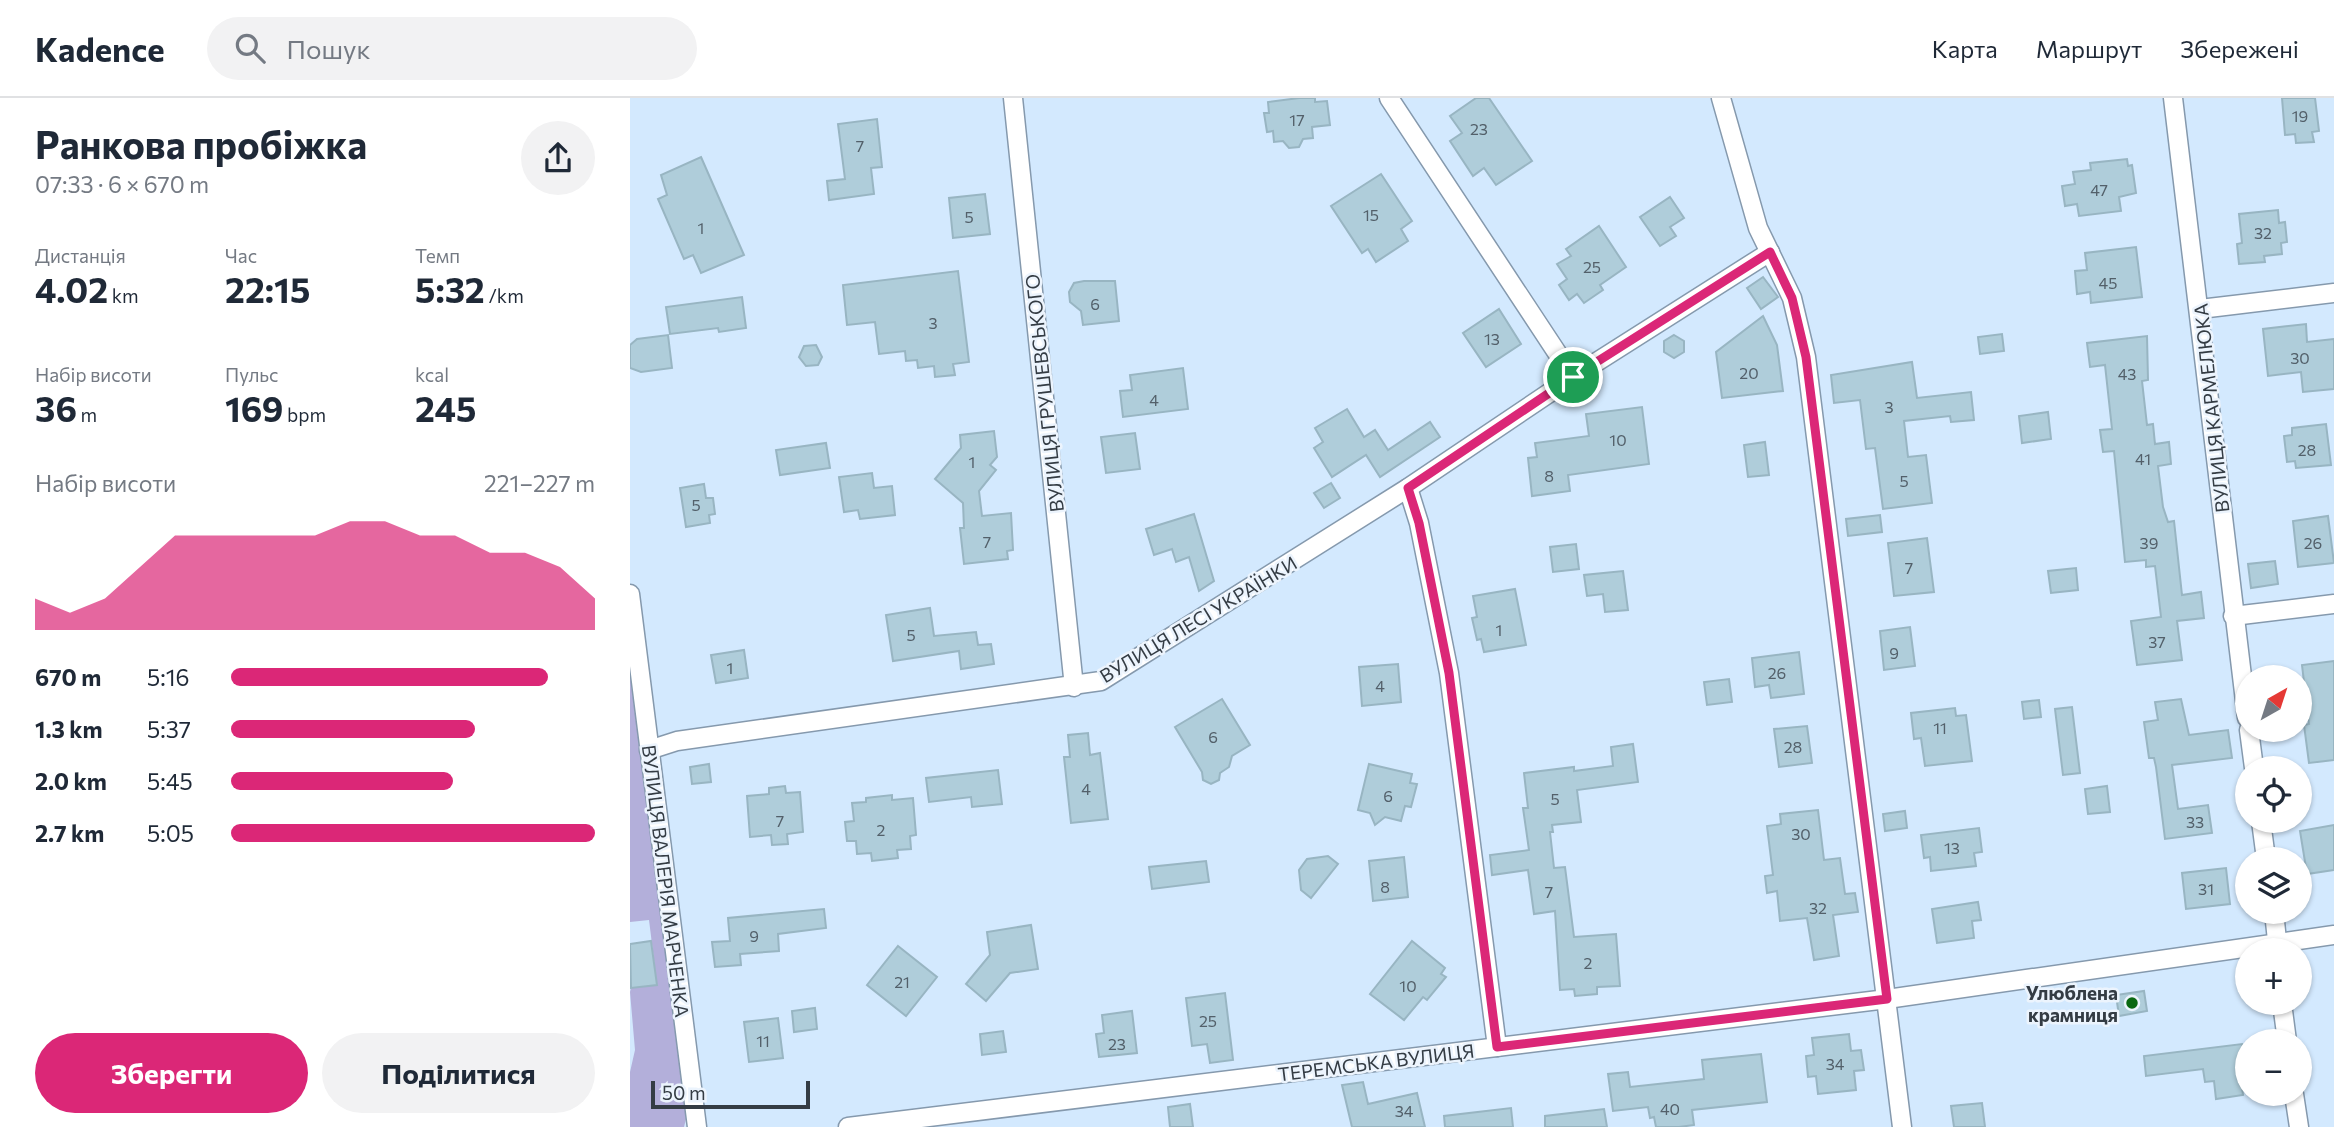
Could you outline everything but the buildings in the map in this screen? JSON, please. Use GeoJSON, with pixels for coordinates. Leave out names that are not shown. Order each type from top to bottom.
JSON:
{"type":"FeatureCollection","features":[{"type":"Feature","properties":{"kind":"street","name":"ВУЛИЦЯ ГРУШЕВСЬКОГО"},"geometry":{"type":"LineString","coordinates":[[1013,98],[1074,687]]}},
{"type":"Feature","properties":{"kind":"street"},"geometry":{"type":"LineString","coordinates":[[1389,98],[1573,377]]}},
{"type":"Feature","properties":{"kind":"street"},"geometry":{"type":"LineString","coordinates":[[1721,98],[1758,228],[1792,298],[1806,357],[1902,1127]]}},
{"type":"Feature","properties":{"kind":"street","name":"ВУЛИЦЯ КАРМЕЛЮКА"},"geometry":{"type":"LineString","coordinates":[[2173,98],[2200,309],[2240,665]]}},
{"type":"Feature","properties":{"kind":"street","name":"ВУЛИЦЯ ЛЕСІ УКРАЇНКИ"},"geometry":{"type":"LineString","coordinates":[[649,750],[677,741],[1074,687],[1101,681],[1408,488],[1573,377],[1770,252]]}},
{"type":"Feature","properties":{"kind":"street"},"geometry":{"type":"LineString","coordinates":[[2200,309],[2334,293]]}},
{"type":"Feature","properties":{"kind":"street"},"geometry":{"type":"LineString","coordinates":[[1408,488],[1419,523],[1449,673],[1497,1047]]}},
{"type":"Feature","properties":{"kind":"street","name":"ВУЛИЦЯ ВАЛЕРІЯ МАРЧЕНКА"},"geometry":{"type":"LineString","coordinates":[[630,594],[698,1127]]}},
{"type":"Feature","properties":{"kind":"street"},"geometry":{"type":"LineString","coordinates":[[2233,616],[2334,604]]}},
{"type":"Feature","properties":{"kind":"street","name":"ТЕРЕМСЬКА ВУЛИЦЯ"},"geometry":{"type":"LineString","coordinates":[[2312,940],[2334,935]]}},
{"type":"Feature","properties":{"kind":"street","name":"ТЕРЕМСЬКА ВУЛИЦЯ"},"geometry":{"type":"LineString","coordinates":[[848,1127],[1887,999],[2235,953]]}},
{"type":"Feature","properties":{"kind":"street"},"geometry":{"type":"LineString","coordinates":[[2296,1106],[2299,1127]]}},
{"type":"Feature","properties":{"kind":"shaded area"},"geometry":{"type":"Polygon","coordinates":[[[630,674],[686,1119],[684,1127],[630,1127],[630,1072],[635,1050],[630,992],[631,988],[657,984],[649,920],[630,922],[630,674]]]}},
{"type":"Feature","properties":{"kind":"place","name":"Улюблена крамниця"},"geometry":{"type":"Point","coordinates":[2132,1003]}},
{"type":"Feature","properties":{"kind":"route"},"geometry":{"type":"LineString","coordinates":[[1770,252],[1792,298],[1806,357],[1887,999],[1497,1047],[1449,673],[1419,523],[1408,488],[1573,377],[1770,252]]}}]}
